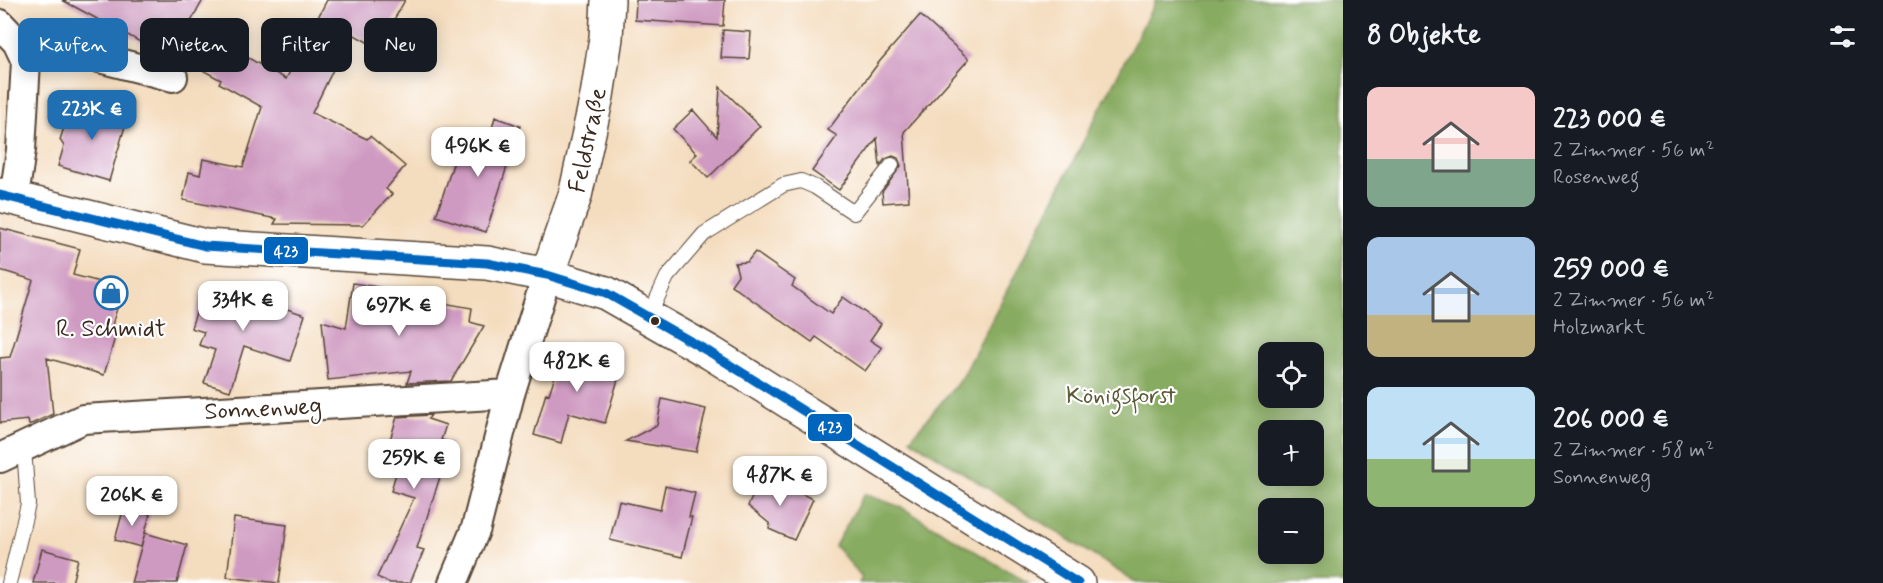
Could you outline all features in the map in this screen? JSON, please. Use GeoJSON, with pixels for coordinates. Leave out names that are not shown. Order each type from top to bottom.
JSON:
{"type":"FeatureCollection","features":[{"type":"Feature","properties":{"kind":"main road","name":"Feldstraße"},"geometry":{"type":"LineString","coordinates":[[547,275],[575,196],[588,141],[606,38],[608,0]]}},
{"type":"Feature","properties":{"kind":"main road"},"geometry":{"type":"LineString","coordinates":[[7,196],[206,246],[487,263],[547,275],[606,293],[711,353],[1078,583]]}},
{"type":"Feature","properties":{"kind":"street"},"geometry":{"type":"LineString","coordinates":[[9,33],[173,77]]}},
{"type":"Feature","properties":{"kind":"street"},"geometry":{"type":"LineString","coordinates":[[7,196],[21,150],[26,82],[26,61],[9,33]]}},
{"type":"Feature","properties":{"kind":"street"},"geometry":{"type":"LineString","coordinates":[[453,583],[476,528],[510,394],[547,275]]}},
{"type":"Feature","properties":{"kind":"street","name":"Sonnenweg"},"geometry":{"type":"LineString","coordinates":[[12,453],[83,418],[510,394]]}},
{"type":"Feature","properties":{"kind":"lane"},"geometry":{"type":"LineString","coordinates":[[649,316],[667,277],[704,234],[783,184],[801,181],[815,187],[854,213],[892,165]]}},
{"type":"Feature","properties":{"kind":"lane","name":"Sonnenweg"},"geometry":{"type":"LineString","coordinates":[[9,583],[28,504],[12,453]]}},
{"type":"Feature","properties":{"kind":"green space","name":"Königsforst"},"geometry":{"type":"Polygon","coordinates":[[[1156,0],[1343,0],[1343,583],[1137,583],[910,439],[962,378],[1156,0]]]}},
{"type":"Feature","properties":{"kind":"green space"},"geometry":{"type":"Polygon","coordinates":[[[864,494],[901,507],[1028,583],[859,583],[862,577],[835,546],[864,494]]]}},
{"type":"Feature","properties":{"kind":"building"},"geometry":{"type":"Polygon","coordinates":[[[62,0],[203,0],[193,18],[140,18],[140,42],[128,35],[128,18],[95,18],[62,0]]]}},
{"type":"Feature","properties":{"kind":"building"},"geometry":{"type":"Polygon","coordinates":[[[327,0],[405,0],[395,18],[364,18],[364,40],[352,34],[352,18],[318,18],[327,0]]]}},
{"type":"Feature","properties":{"kind":"building"},"geometry":{"type":"Polygon","coordinates":[[[636,0],[725,0],[723,26],[635,20],[636,0]]]}},
{"type":"Feature","properties":{"kind":"building"},"geometry":{"type":"Polygon","coordinates":[[[920,15],[969,59],[904,132],[909,201],[883,203],[882,192],[901,166],[898,158],[893,156],[885,159],[880,166],[877,138],[839,190],[812,171],[837,136],[828,130],[880,61],[920,15]]]}},
{"type":"Feature","properties":{"kind":"building"},"geometry":{"type":"Polygon","coordinates":[[[723,30],[751,32],[749,59],[721,58],[723,30]]]}},
{"type":"Feature","properties":{"kind":"building"},"geometry":{"type":"Polygon","coordinates":[[[249,58],[261,65],[261,72],[273,72],[286,79],[290,72],[332,72],[312,113],[367,139],[370,136],[405,166],[386,189],[392,194],[363,225],[274,224],[277,219],[183,200],[189,172],[200,175],[203,159],[243,167],[262,107],[219,83],[221,80],[206,72],[249,72],[249,58]]]}},
{"type":"Feature","properties":{"kind":"building"},"geometry":{"type":"Polygon","coordinates":[[[720,87],[760,126],[708,178],[690,160],[697,154],[673,129],[693,110],[717,137],[720,87]]]}},
{"type":"Feature","properties":{"kind":"building"},"geometry":{"type":"Polygon","coordinates":[[[76,101],[128,116],[109,181],[58,166],[64,146],[60,140],[65,124],[71,120],[76,101]]]}},
{"type":"Feature","properties":{"kind":"building"},"geometry":{"type":"Polygon","coordinates":[[[495,117],[520,126],[486,232],[436,216],[461,140],[487,148],[495,117]]]}},
{"type":"Feature","properties":{"kind":"building"},"geometry":{"type":"Polygon","coordinates":[[[0,228],[80,249],[73,275],[123,288],[110,332],[116,334],[104,375],[47,358],[53,414],[29,425],[28,420],[0,423],[0,358],[10,357],[33,280],[0,270],[0,228]]]}},
{"type":"Feature","properties":{"kind":"building"},"geometry":{"type":"Polygon","coordinates":[[[755,252],[795,280],[792,286],[831,314],[843,297],[881,324],[870,340],[882,348],[865,371],[816,337],[812,342],[731,285],[738,275],[735,263],[747,262],[755,252]]]}},
{"type":"Feature","properties":{"kind":"building"},"geometry":{"type":"Polygon","coordinates":[[[353,283],[421,294],[420,299],[472,308],[470,322],[484,326],[451,381],[407,383],[411,371],[328,380],[322,321],[346,328],[353,283]]]}},
{"type":"Feature","properties":{"kind":"building"},"geometry":{"type":"Polygon","coordinates":[[[204,287],[259,304],[260,300],[305,315],[290,361],[244,346],[230,391],[204,383],[215,350],[199,345],[204,332],[191,328],[204,287]]]}},
{"type":"Feature","properties":{"kind":"building"},"geometry":{"type":"Polygon","coordinates":[[[564,349],[622,366],[605,423],[569,413],[561,443],[534,435],[546,393],[549,394],[564,349]]]}},
{"type":"Feature","properties":{"kind":"building"},"geometry":{"type":"Polygon","coordinates":[[[662,399],[706,409],[696,452],[626,441],[657,425],[662,399]]]}},
{"type":"Feature","properties":{"kind":"building"},"geometry":{"type":"Polygon","coordinates":[[[431,415],[428,419],[446,425],[441,440],[451,443],[417,548],[424,550],[410,583],[390,583],[377,577],[414,498],[391,491],[404,445],[390,440],[397,417],[431,415]]]}},
{"type":"Feature","properties":{"kind":"building"},"geometry":{"type":"Polygon","coordinates":[[[762,476],[813,499],[794,540],[769,529],[770,524],[748,506],[762,476]]]}},
{"type":"Feature","properties":{"kind":"building"},"geometry":{"type":"Polygon","coordinates":[[[665,486],[695,493],[689,517],[692,517],[682,557],[610,540],[619,501],[660,510],[665,486]]]}},
{"type":"Feature","properties":{"kind":"building"},"geometry":{"type":"Polygon","coordinates":[[[124,507],[150,514],[141,547],[115,540],[124,507]]]}},
{"type":"Feature","properties":{"kind":"building"},"geometry":{"type":"Polygon","coordinates":[[[234,518],[287,525],[279,583],[227,577],[234,518]]]}},
{"type":"Feature","properties":{"kind":"building"},"geometry":{"type":"Polygon","coordinates":[[[145,533],[187,545],[177,583],[131,583],[145,533]]]}},
{"type":"Feature","properties":{"kind":"building"},"geometry":{"type":"Polygon","coordinates":[[[42,549],[78,559],[72,583],[33,583],[42,549]]]}},
{"type":"Feature","properties":{"kind":"transit line","name":"423"},"geometry":{"type":"LineString","coordinates":[[0,195],[205,246],[487,263],[547,275],[606,293],[711,353],[1078,583]]}},
{"type":"Feature","properties":{"kind":"place","name":"R. Schmidt"},"geometry":{"type":"Point","coordinates":[111,293]}}]}
